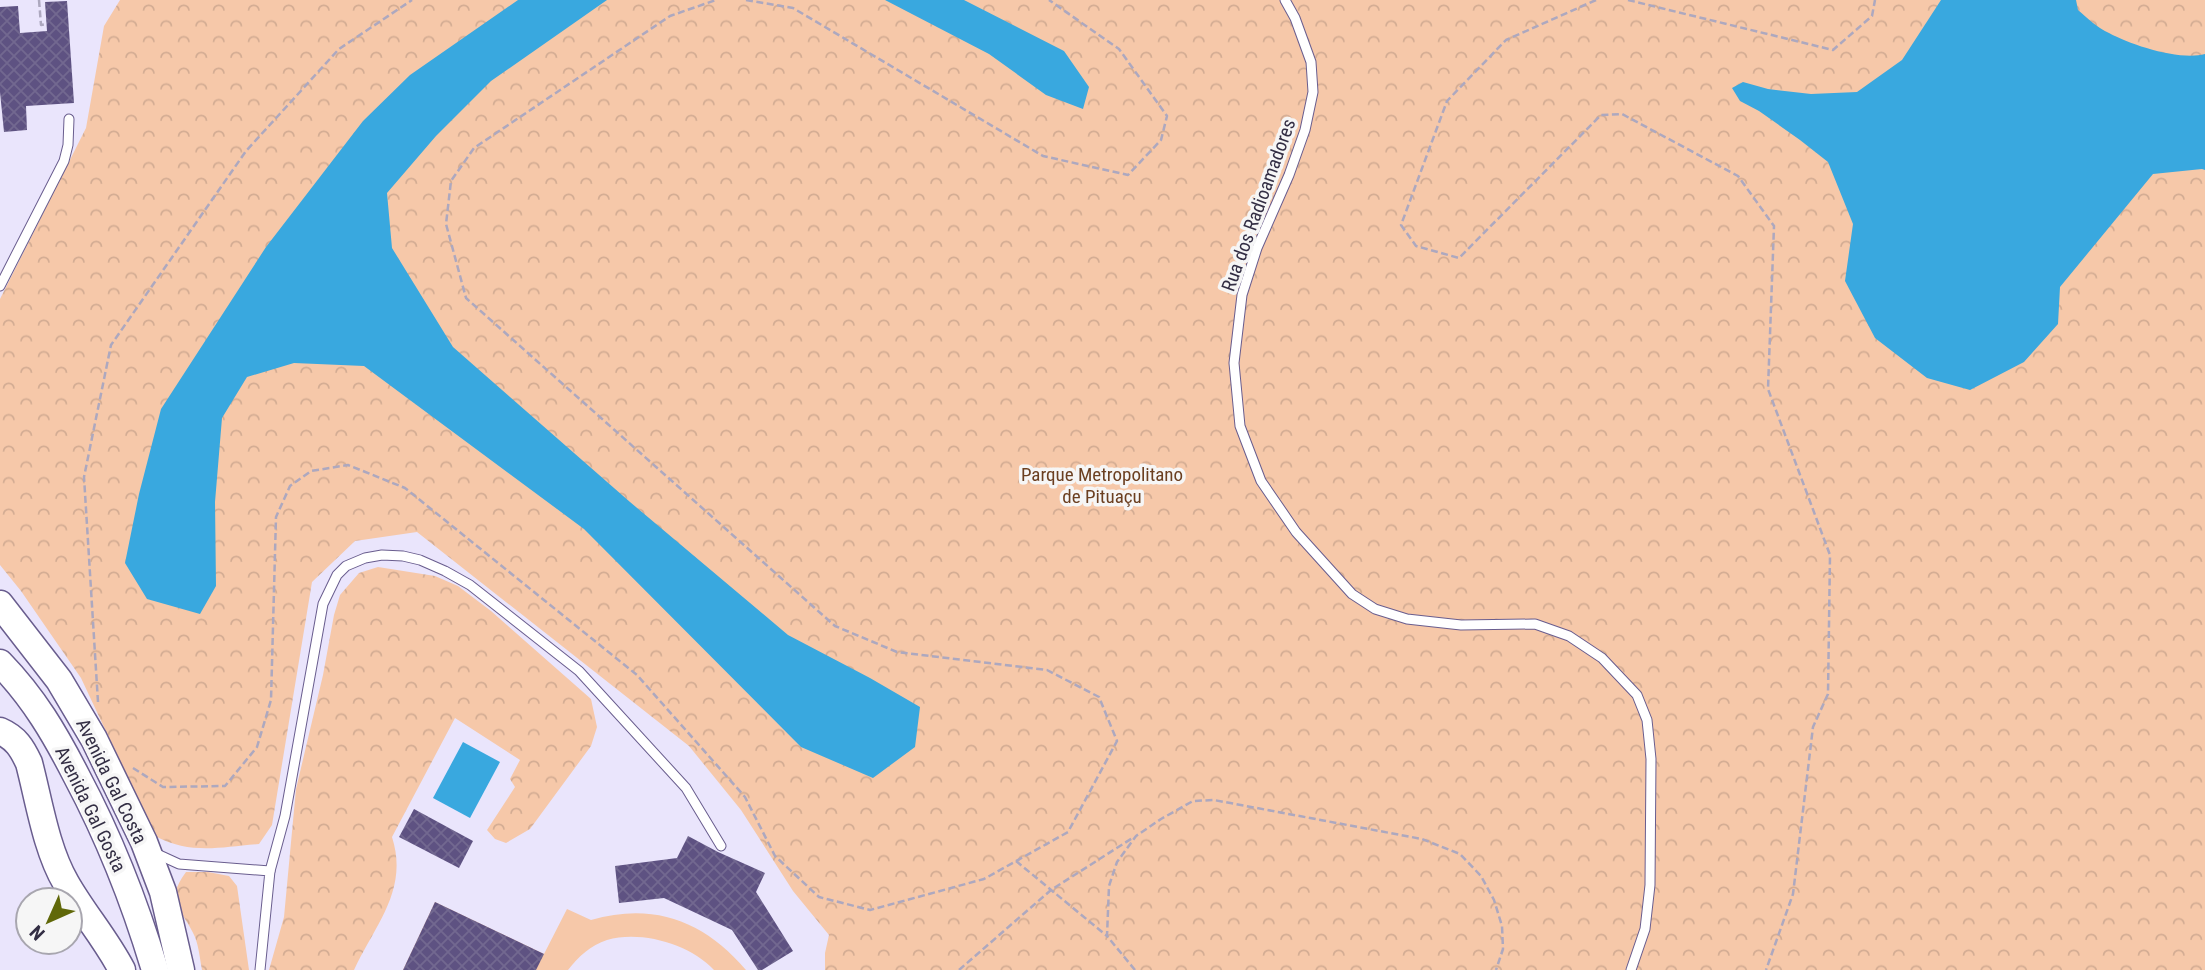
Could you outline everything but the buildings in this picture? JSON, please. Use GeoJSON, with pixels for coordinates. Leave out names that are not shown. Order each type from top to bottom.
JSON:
{"type":"FeatureCollection","features":[{"type":"Feature","properties":{"kind":"main road","name":"Avenida Gal Costa"},"geometry":{"type":"LineString","coordinates":[[2,607],[59,680],[94,739],[144,842],[171,876],[181,970]]}},
{"type":"Feature","properties":{"kind":"main road","name":"Avenida Gal Gosta"},"geometry":{"type":"LineString","coordinates":[[0,663],[21,685],[50,726],[99,818],[125,880],[155,970]]}},
{"type":"Feature","properties":{"kind":"main road"},"geometry":{"type":"LineString","coordinates":[[0,731],[16,740],[24,751],[53,854],[65,881],[122,970]]}},
{"type":"Feature","properties":{"kind":"lane","name":"Rua dos Radioamadores"},"geometry":{"type":"LineString","coordinates":[[1285,0],[1295,18],[1311,62],[1313,92],[1305,130],[1289,175],[1257,248],[1242,295],[1234,363],[1240,426],[1261,481],[1296,532],[1352,594],[1376,609],[1407,619],[1461,625],[1535,624],[1569,636],[1602,658],[1637,695],[1647,720],[1651,759],[1650,886],[1645,929],[1632,970]]}},
{"type":"Feature","properties":{"kind":"lane"},"geometry":{"type":"LineString","coordinates":[[0,286],[64,161],[69,119]]}},
{"type":"Feature","properties":{"kind":"lane"},"geometry":{"type":"LineString","coordinates":[[260,970],[270,871],[285,816],[323,604],[337,575],[346,566],[365,558],[382,555],[403,556],[445,570],[470,585],[579,671],[686,788],[721,846]]}},
{"type":"Feature","properties":{"kind":"lane"},"geometry":{"type":"LineString","coordinates":[[171,876],[270,871]]}},
{"type":"Feature","properties":{"kind":"path"},"geometry":{"type":"LineString","coordinates":[[39,0],[41,25],[47,24]]}},
{"type":"Feature","properties":{"kind":"path"},"geometry":{"type":"LineString","coordinates":[[99,706],[84,477],[111,345],[246,151],[339,49],[412,0]]}},
{"type":"Feature","properties":{"kind":"path"},"geometry":{"type":"LineString","coordinates":[[127,760],[134,770],[163,787],[225,786],[257,747],[271,700],[276,517],[289,486],[311,471],[348,465],[405,488],[636,675],[746,797],[775,856],[819,897],[870,910],[984,879],[1068,832],[1118,741],[1099,697],[1047,670],[897,652],[835,626],[466,298],[446,224],[451,181],[474,148],[670,16],[716,0]]}},
{"type":"Feature","properties":{"kind":"path"},"geometry":{"type":"LineString","coordinates":[[746,0],[793,8],[1043,156],[1128,175],[1161,140],[1167,116],[1119,48],[1049,0]]}},
{"type":"Feature","properties":{"kind":"path"},"geometry":{"type":"LineString","coordinates":[[1596,0],[1506,40],[1447,101],[1401,225],[1416,246],[1459,258],[1601,116],[1622,114],[1738,176],[1774,226],[1768,389],[1830,555],[1828,694],[1814,727],[1793,894],[1766,970]]}},
{"type":"Feature","properties":{"kind":"path"},"geometry":{"type":"LineString","coordinates":[[1629,0],[1833,50],[1872,16],[1875,0]]}},
{"type":"Feature","properties":{"kind":"path"},"geometry":{"type":"LineString","coordinates":[[959,970],[1051,890],[1193,801],[1214,800],[1422,839],[1460,854],[1481,876],[1494,900],[1502,926],[1503,949],[1496,970]]}},
{"type":"Feature","properties":{"kind":"path"},"geometry":{"type":"LineString","coordinates":[[1107,936],[1109,886],[1117,862],[1136,836]]}},
{"type":"Feature","properties":{"kind":"path"},"geometry":{"type":"LineString","coordinates":[[1016,861],[1107,936],[1135,970]]}},
{"type":"Feature","properties":{"kind":"green space","name":"Parque Metropolitano de Pituaçu"},"geometry":{"type":"Polygon","coordinates":[[[120,0],[2205,0],[2205,970],[825,970],[829,935],[793,891],[741,810],[689,746],[417,532],[355,541],[312,582],[272,825],[259,844],[193,848],[155,836],[81,678],[0,565],[0,299],[86,128],[104,26],[120,0]]]}},
{"type":"Feature","properties":{"kind":"green space"},"geometry":{"type":"Polygon","coordinates":[[[378,567],[435,576],[458,586],[491,611],[591,699],[597,727],[591,746],[530,829],[506,843],[495,839],[487,830],[515,787],[510,779],[520,760],[455,718],[392,837],[396,856],[393,891],[354,970],[269,970],[284,917],[296,789],[334,615],[340,595],[359,573],[378,567]]]}},
{"type":"Feature","properties":{"kind":"green space"},"geometry":{"type":"Polygon","coordinates":[[[186,872],[229,876],[237,886],[249,970],[202,970],[195,937],[177,906],[176,891],[186,872]]]}},
{"type":"Feature","properties":{"kind":"green space"},"geometry":{"type":"Polygon","coordinates":[[[435,902],[544,954],[567,909],[591,920],[636,913],[657,915],[695,928],[713,939],[746,970],[714,970],[679,946],[649,938],[620,937],[596,945],[585,952],[568,970],[403,970],[435,902]]]}},
{"type":"Feature","properties":{"kind":"water"},"geometry":{"type":"Polygon","coordinates":[[[518,0],[607,0],[491,81],[436,136],[387,193],[392,248],[453,347],[630,502],[788,635],[920,707],[915,747],[873,778],[801,747],[584,529],[364,366],[294,363],[247,377],[222,418],[215,502],[216,586],[200,614],[147,599],[125,563],[161,409],[266,247],[363,121],[410,75],[518,0]]]}},
{"type":"Feature","properties":{"kind":"water"},"geometry":{"type":"Polygon","coordinates":[[[885,0],[964,0],[1064,51],[1089,87],[1083,109],[1046,95],[989,54],[885,0]]]}},
{"type":"Feature","properties":{"kind":"water"},"geometry":{"type":"Polygon","coordinates":[[[1941,0],[2076,0],[2081,13],[2118,38],[2169,54],[2205,54],[2205,170],[2153,174],[2060,287],[2058,324],[2024,362],[1970,390],[1927,378],[1875,338],[1845,281],[1853,224],[1828,162],[1759,111],[1740,101],[1732,88],[1743,82],[1768,89],[1811,94],[1857,92],[1902,60],[1941,0]]]}},
{"type":"Feature","properties":{"kind":"water"},"geometry":{"type":"Polygon","coordinates":[[[463,742],[500,762],[470,818],[433,798],[463,742]]]}}]}
